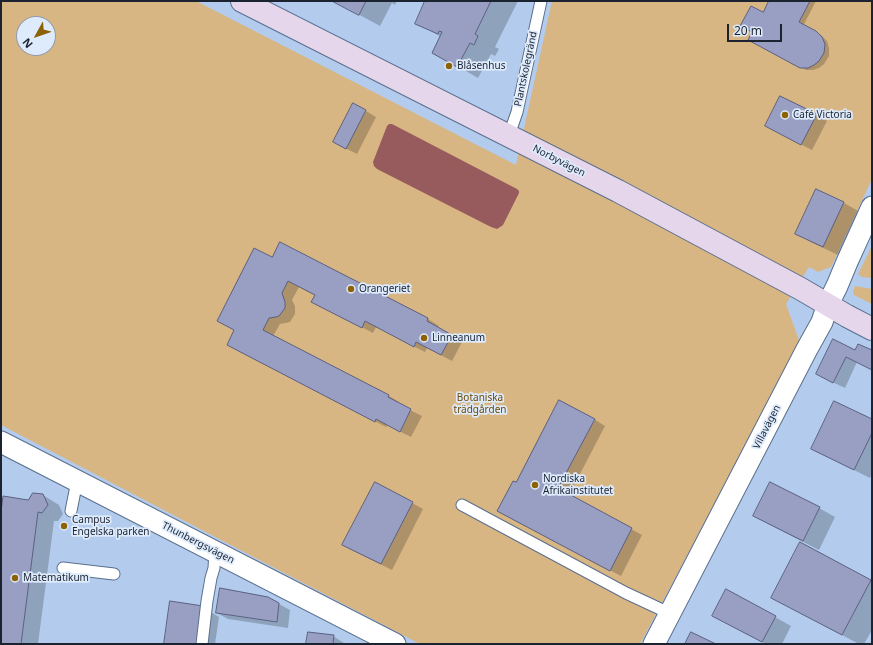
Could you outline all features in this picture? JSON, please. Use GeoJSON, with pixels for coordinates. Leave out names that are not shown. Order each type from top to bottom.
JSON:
{"type":"FeatureCollection","features":[{"type":"Feature","properties":{"kind":"street","name":"Norbyvägen"},"geometry":{"type":"LineString","coordinates":[[242,1],[618,191],[801,289],[872,329]]}},
{"type":"Feature","properties":{"kind":"street","name":"Villavägen"},"geometry":{"type":"LineString","coordinates":[[654,644],[822,322],[846,262],[872,207]]}},
{"type":"Feature","properties":{"kind":"street","name":"Thunbergsvägen"},"geometry":{"type":"LineString","coordinates":[[1,442],[395,644]]}},
{"type":"Feature","properties":{"kind":"lane","name":"Plantskolegränd"},"geometry":{"type":"LineString","coordinates":[[509,135],[517,112],[541,1]]}},
{"type":"Feature","properties":{"kind":"lane"},"geometry":{"type":"LineString","coordinates":[[71,511],[77,481]]}},
{"type":"Feature","properties":{"kind":"lane"},"geometry":{"type":"LineString","coordinates":[[462,505],[626,594],[670,614]]}},
{"type":"Feature","properties":{"kind":"lane"},"geometry":{"type":"LineString","coordinates":[[202,644],[207,601],[214,568],[214,552]]}},
{"type":"Feature","properties":{"kind":"lane"},"geometry":{"type":"LineString","coordinates":[[63,568],[114,574]]}},
{"type":"Feature","properties":{"kind":"green space","name":"Botaniska trädgården"},"geometry":{"type":"Polygon","coordinates":[[[1,1],[196,1],[516,165],[552,1],[872,1],[872,179],[831,267],[818,272],[809,267],[786,304],[800,343],[640,644],[420,644],[1,425],[1,1]]]}},
{"type":"Feature","properties":{"kind":"green space"},"geometry":{"type":"Polygon","coordinates":[[[872,246],[872,278],[862,277],[858,274],[872,246]]]}},
{"type":"Feature","properties":{"kind":"green space"},"geometry":{"type":"Polygon","coordinates":[[[855,286],[872,289],[872,304],[854,295],[853,291],[855,286]]]}},
{"type":"Feature","properties":{"kind":"shaded area"},"geometry":{"type":"Polygon","coordinates":[[[389,124],[392,124],[517,189],[519,193],[503,225],[497,229],[491,227],[377,169],[373,162],[389,124]]]}},
{"type":"Feature","properties":{"kind":"building"},"geometry":{"type":"Polygon","coordinates":[[[332,1],[366,1],[359,15],[332,1]]]}},
{"type":"Feature","properties":{"kind":"building","name":"Blåsenhus"},"geometry":{"type":"Polygon","coordinates":[[[425,1],[491,1],[475,34],[478,36],[474,45],[470,43],[457,67],[432,53],[442,32],[439,31],[438,34],[415,24],[425,1]]]}},
{"type":"Feature","properties":{"kind":"building"},"geometry":{"type":"Polygon","coordinates":[[[769,1],[810,1],[799,22],[816,31],[822,37],[825,44],[824,53],[819,61],[814,65],[808,68],[800,68],[748,40],[752,32],[740,26],[751,6],[763,12],[769,1]]]}},
{"type":"Feature","properties":{"kind":"building"},"geometry":{"type":"Polygon","coordinates":[[[780,96],[817,114],[801,145],[765,126],[780,96]]]}},
{"type":"Feature","properties":{"kind":"building"},"geometry":{"type":"Polygon","coordinates":[[[353,103],[366,110],[346,149],[333,142],[353,103]]]}},
{"type":"Feature","properties":{"kind":"building"},"geometry":{"type":"Polygon","coordinates":[[[816,189],[844,202],[823,247],[795,234],[816,189]]]}},
{"type":"Feature","properties":{"kind":"building","name":"Linneanum"},"geometry":{"type":"Polygon","coordinates":[[[280,242],[428,318],[427,321],[452,335],[441,355],[416,342],[414,347],[365,321],[362,328],[311,302],[315,295],[288,281],[282,293],[285,308],[279,316],[269,318],[263,330],[389,395],[388,397],[411,409],[400,432],[376,419],[375,422],[227,345],[234,330],[217,321],[254,248],[272,257],[280,242]]]}},
{"type":"Feature","properties":{"kind":"building"},"geometry":{"type":"Polygon","coordinates":[[[833,339],[855,350],[858,344],[872,350],[872,370],[846,357],[833,383],[816,374],[833,339]]]}},
{"type":"Feature","properties":{"kind":"building","name":"Nordiska Afrikainstitutet"},"geometry":{"type":"Polygon","coordinates":[[[559,400],[595,419],[558,488],[632,528],[610,571],[497,511],[513,481],[516,482],[559,400]]]}},
{"type":"Feature","properties":{"kind":"building"},"geometry":{"type":"Polygon","coordinates":[[[834,401],[872,419],[872,433],[854,470],[811,449],[834,401]]]}},
{"type":"Feature","properties":{"kind":"building"},"geometry":{"type":"Polygon","coordinates":[[[375,482],[413,502],[381,564],[342,545],[375,482]]]}},
{"type":"Feature","properties":{"kind":"building"},"geometry":{"type":"Polygon","coordinates":[[[770,482],[820,507],[803,541],[753,516],[770,482]]]}},
{"type":"Feature","properties":{"kind":"building","name":"Matematikum"},"geometry":{"type":"Polygon","coordinates":[[[33,493],[43,494],[48,505],[42,513],[38,512],[21,644],[1,644],[1,512],[3,496],[28,500],[33,493]]]}},
{"type":"Feature","properties":{"kind":"building"},"geometry":{"type":"Polygon","coordinates":[[[800,542],[871,580],[842,635],[771,598],[800,542]]]}},
{"type":"Feature","properties":{"kind":"building"},"geometry":{"type":"Polygon","coordinates":[[[220,588],[268,597],[279,603],[277,622],[216,613],[220,588]]]}},
{"type":"Feature","properties":{"kind":"building"},"geometry":{"type":"Polygon","coordinates":[[[726,589],[776,616],[762,642],[712,616],[726,589]]]}},
{"type":"Feature","properties":{"kind":"building"},"geometry":{"type":"Polygon","coordinates":[[[170,601],[203,606],[197,644],[164,644],[170,601]]]}},
{"type":"Feature","properties":{"kind":"building"},"geometry":{"type":"Polygon","coordinates":[[[308,632],[334,635],[333,644],[306,644],[308,632]]]}},
{"type":"Feature","properties":{"kind":"building"},"geometry":{"type":"Polygon","coordinates":[[[691,632],[716,644],[685,644],[691,632]]]}},
{"type":"Feature","properties":{"kind":"place","name":"Blåsenhus"},"geometry":{"type":"Point","coordinates":[449,66]}},
{"type":"Feature","properties":{"kind":"place","name":"Café Victoria"},"geometry":{"type":"Point","coordinates":[785,115]}},
{"type":"Feature","properties":{"kind":"place","name":"Orangeriet"},"geometry":{"type":"Point","coordinates":[351,289]}},
{"type":"Feature","properties":{"kind":"place","name":"Linneanum"},"geometry":{"type":"Point","coordinates":[424,338]}},
{"type":"Feature","properties":{"kind":"place","name":"Nordiska Afrikainstitutet"},"geometry":{"type":"Point","coordinates":[535,485]}},
{"type":"Feature","properties":{"kind":"place","name":"Campus Engelska parken"},"geometry":{"type":"Point","coordinates":[64,526]}},
{"type":"Feature","properties":{"kind":"place","name":"Matematikum"},"geometry":{"type":"Point","coordinates":[15,578]}}]}
